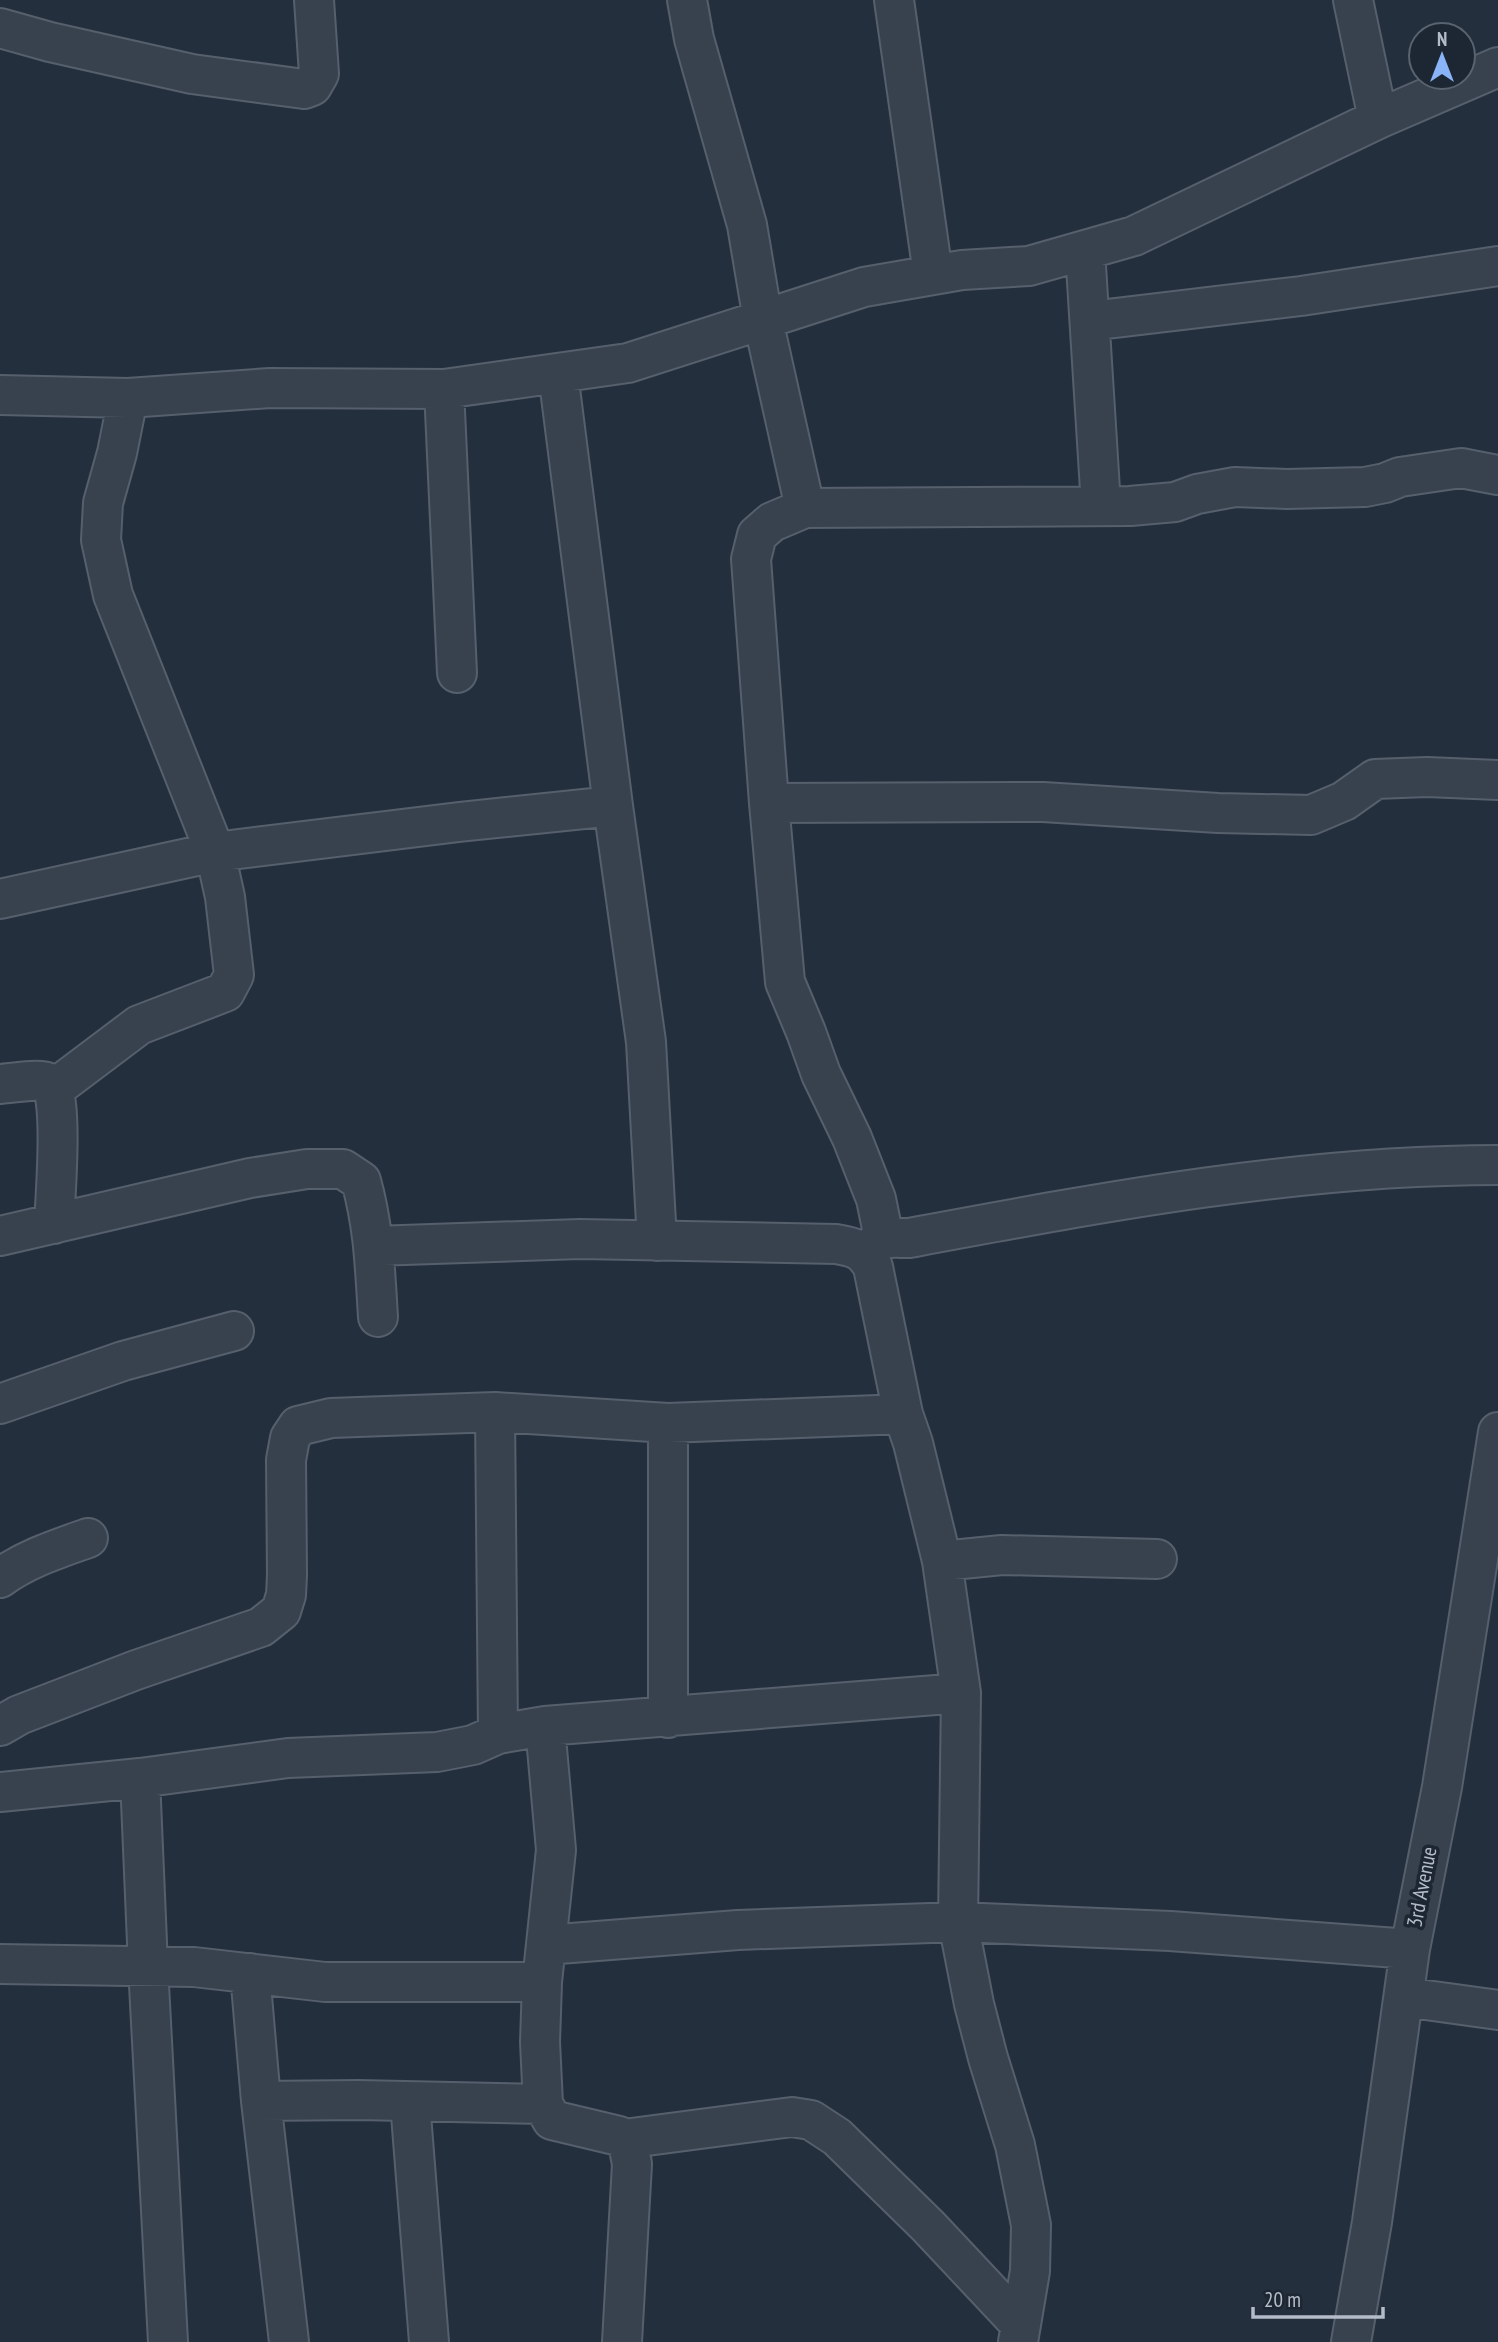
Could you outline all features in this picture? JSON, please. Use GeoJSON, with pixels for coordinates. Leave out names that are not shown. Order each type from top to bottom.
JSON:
{"type":"FeatureCollection","features":[{"type":"Feature","properties":{"kind":"street"},"geometry":{"type":"LineString","coordinates":[[0,28],[192,74],[304,89],[312,86],[318,74],[314,0]]}},
{"type":"Feature","properties":{"kind":"street"},"geometry":{"type":"LineString","coordinates":[[687,0],[694,39],[747,225],[763,320],[805,508]]}},
{"type":"Feature","properties":{"kind":"street"},"geometry":{"type":"LineString","coordinates":[[894,0],[933,274]]}},
{"type":"Feature","properties":{"kind":"street"},"geometry":{"type":"LineString","coordinates":[[1353,0],[1378,119]]}},
{"type":"Feature","properties":{"kind":"street"},"geometry":{"type":"LineString","coordinates":[[0,396],[128,398],[270,388],[444,389],[628,363],[864,287],[962,270],[1029,266],[1134,236],[1378,119],[1498,68]]}},
{"type":"Feature","properties":{"kind":"street"},"geometry":{"type":"LineString","coordinates":[[1085,250],[1101,506]]}},
{"type":"Feature","properties":{"kind":"street"},"geometry":{"type":"LineString","coordinates":[[1090,321],[1301,296],[1498,266]]}},
{"type":"Feature","properties":{"kind":"street"},"geometry":{"type":"LineString","coordinates":[[558,373],[646,1042],[657,1241]]}},
{"type":"Feature","properties":{"kind":"street"},"geometry":{"type":"LineString","coordinates":[[444,389],[457,673]]}},
{"type":"Feature","properties":{"kind":"street"},"geometry":{"type":"LineString","coordinates":[[54,1089],[139,1025],[225,992],[234,975],[225,897],[215,852],[113,595],[101,540],[103,503],[128,398]]}},
{"type":"Feature","properties":{"kind":"street"},"geometry":{"type":"LineString","coordinates":[[1020,2333],[1030,2272],[1031,2225],[1015,2145],[974,2004],[958,1922],[961,1693],[942,1561],[904,1414],[873,1267],[876,1199],[852,1138],[821,1074],[785,982],[768,803],[751,559],[757,535],[772,522],[805,508],[1101,506],[1175,502],[1197,494],[1235,487],[1365,487],[1400,477],[1461,468],[1498,475]]}},
{"type":"Feature","properties":{"kind":"street"},"geometry":{"type":"LineString","coordinates":[[768,803],[1043,802],[1218,813],[1311,815],[1345,801],[1375,779],[1427,777],[1498,780]]}},
{"type":"Feature","properties":{"kind":"street"},"geometry":{"type":"LineString","coordinates":[[0,899],[215,852],[613,806]]}},
{"type":"Feature","properties":{"kind":"street"},"geometry":{"type":"LineString","coordinates":[[0,1084],[42,1081],[49,1083],[54,1089],[58,1109],[54,1224]]}},
{"type":"Feature","properties":{"kind":"street"},"geometry":{"type":"LineString","coordinates":[[374,1246],[580,1239],[875,1246],[909,1238],[1289,1176],[1438,1165],[1498,1165]]}},
{"type":"Feature","properties":{"kind":"street"},"geometry":{"type":"LineString","coordinates":[[0,1236],[250,1178],[307,1169],[343,1169],[361,1181],[373,1227],[378,1317]]}},
{"type":"Feature","properties":{"kind":"street"},"geometry":{"type":"LineString","coordinates":[[0,1404],[123,1361],[234,1331]]}},
{"type":"Feature","properties":{"kind":"street"},"geometry":{"type":"LineString","coordinates":[[0,1726],[19,1715],[136,1670],[261,1627],[281,1611],[286,1595],[287,1575],[286,1460],[290,1438],[298,1426],[331,1418],[495,1412],[668,1423],[904,1414]]}},
{"type":"Feature","properties":{"kind":"street"},"geometry":{"type":"LineString","coordinates":[[495,1412],[498,1734]]}},
{"type":"Feature","properties":{"kind":"street"},"geometry":{"type":"LineString","coordinates":[[668,1423],[668,1717]]}},
{"type":"Feature","properties":{"kind":"street","name":"3rd Avenue"},"geometry":{"type":"LineString","coordinates":[[1351,2342],[1372,2222],[1410,1950],[1486,1573],[1498,1432]]}},
{"type":"Feature","properties":{"kind":"street"},"geometry":{"type":"LineString","coordinates":[[0,1578],[48,1552],[88,1538]]}},
{"type":"Feature","properties":{"kind":"street"},"geometry":{"type":"LineString","coordinates":[[942,1561],[1003,1555],[1157,1559]]}},
{"type":"Feature","properties":{"kind":"street"},"geometry":{"type":"LineString","coordinates":[[0,1792],[141,1778],[288,1758],[437,1752],[473,1745],[498,1734],[545,1726],[961,1693]]}},
{"type":"Feature","properties":{"kind":"street"},"geometry":{"type":"LineString","coordinates":[[545,1726],[556,1850],[542,1982],[540,2042],[543,2104],[552,2120],[619,2136],[628,2143],[632,2164],[622,2342]]}},
{"type":"Feature","properties":{"kind":"street"},"geometry":{"type":"LineString","coordinates":[[141,1778],[168,2342]]}},
{"type":"Feature","properties":{"kind":"street"},"geometry":{"type":"LineString","coordinates":[[546,1945],[738,1930],[958,1922],[1170,1931],[1410,1950]]}},
{"type":"Feature","properties":{"kind":"street"},"geometry":{"type":"LineString","coordinates":[[0,1965],[194,1967],[325,1982],[542,1982]]}},
{"type":"Feature","properties":{"kind":"street"},"geometry":{"type":"LineString","coordinates":[[250,1973],[261,2101],[289,2342]]}},
{"type":"Feature","properties":{"kind":"street"},"geometry":{"type":"LineString","coordinates":[[1404,1997],[1498,2010]]}},
{"type":"Feature","properties":{"kind":"street"},"geometry":{"type":"LineString","coordinates":[[261,2101],[543,2104]]}},
{"type":"Feature","properties":{"kind":"street"},"geometry":{"type":"LineString","coordinates":[[410,2102],[429,2342]]}},
{"type":"Feature","properties":{"kind":"street"},"geometry":{"type":"LineString","coordinates":[[624,2139],[792,2117],[811,2120],[837,2137],[928,2226],[1020,2333]]}}]}
